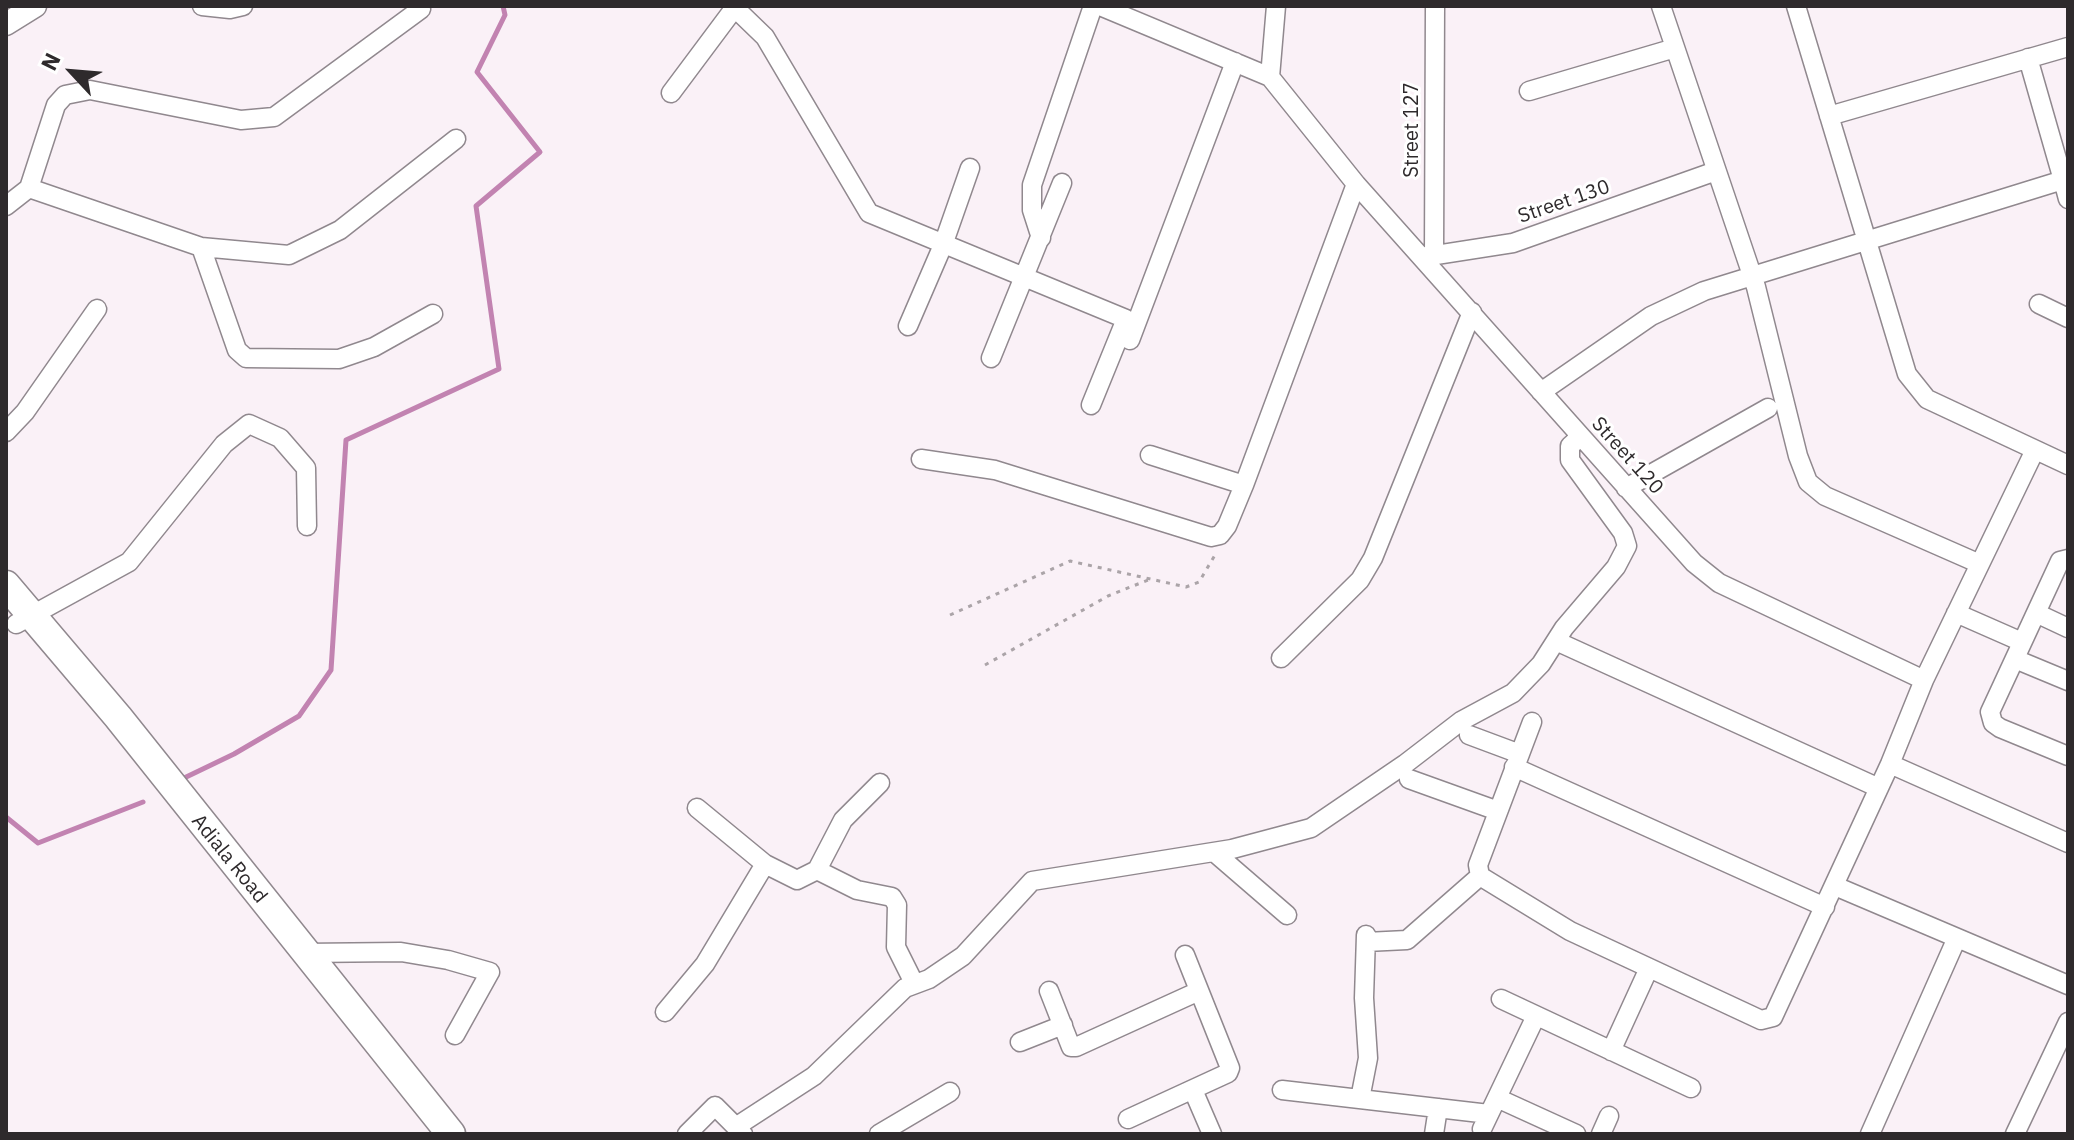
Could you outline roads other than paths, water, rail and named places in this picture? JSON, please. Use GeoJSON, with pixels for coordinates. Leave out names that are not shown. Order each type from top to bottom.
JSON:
{"type":"FeatureCollection","features":[{"type":"Feature","properties":{"kind":"main road","name":"Adiala Road"},"geometry":{"type":"LineString","coordinates":[[6,585],[18,617],[429,1134]]}},
{"type":"Feature","properties":{"kind":"main road","name":"Adiala Road"},"geometry":{"type":"LineString","coordinates":[[18,617],[118,717],[303,953],[451,1134]]}},
{"type":"Feature","properties":{"kind":"street"},"geometry":{"type":"LineString","coordinates":[[6,24],[35,6]]}},
{"type":"Feature","properties":{"kind":"street"},"geometry":{"type":"LineString","coordinates":[[202,6],[230,9],[243,6]]}},
{"type":"Feature","properties":{"kind":"street"},"geometry":{"type":"LineString","coordinates":[[1041,238],[1032,210],[1032,185],[1100,6],[1270,77],[1276,6]]}},
{"type":"Feature","properties":{"kind":"street","name":"Street 127"},"geometry":{"type":"LineString","coordinates":[[1429,256],[1435,6]]}},
{"type":"Feature","properties":{"kind":"street"},"geometry":{"type":"LineString","coordinates":[[1661,6],[1753,278],[1798,456],[1808,482],[1825,496],[1980,564]]}},
{"type":"Feature","properties":{"kind":"street"},"geometry":{"type":"LineString","coordinates":[[1796,6],[1907,374],[1927,399],[2068,465]]}},
{"type":"Feature","properties":{"kind":"street"},"geometry":{"type":"LineString","coordinates":[[671,93],[735,7],[765,37],[869,213],[1025,280],[1126,319]]}},
{"type":"Feature","properties":{"kind":"street"},"geometry":{"type":"LineString","coordinates":[[6,206],[29,188],[56,105],[65,95],[90,90],[241,120],[274,117],[421,9]]}},
{"type":"Feature","properties":{"kind":"street"},"geometry":{"type":"LineString","coordinates":[[1829,116],[2068,47]]}},
{"type":"Feature","properties":{"kind":"street"},"geometry":{"type":"LineString","coordinates":[[1529,91],[1675,48]]}},
{"type":"Feature","properties":{"kind":"street"},"geometry":{"type":"LineString","coordinates":[[2028,58],[2068,199]]}},
{"type":"Feature","properties":{"kind":"street"},"geometry":{"type":"LineString","coordinates":[[1120,364],[1235,62]]}},
{"type":"Feature","properties":{"kind":"street","name":"Street 120"},"geometry":{"type":"LineString","coordinates":[[1270,77],[1356,184],[1429,256],[1472,312],[1541,392],[1694,563],[1719,583],[1924,680]]}},
{"type":"Feature","properties":{"kind":"street"},"geometry":{"type":"LineString","coordinates":[[29,188],[201,247],[289,255],[340,230],[456,139]]}},
{"type":"Feature","properties":{"kind":"street"},"geometry":{"type":"LineString","coordinates":[[908,326],[943,245],[970,168]]}},
{"type":"Feature","properties":{"kind":"street","name":"Street 130"},"geometry":{"type":"LineString","coordinates":[[1429,256],[1513,243],[1716,171]]}},
{"type":"Feature","properties":{"kind":"street"},"geometry":{"type":"LineString","coordinates":[[1541,392],[1651,316],[1704,291],[2063,180]]}},
{"type":"Feature","properties":{"kind":"street"},"geometry":{"type":"LineString","coordinates":[[991,358],[1062,183]]}},
{"type":"Feature","properties":{"kind":"street"},"geometry":{"type":"LineString","coordinates":[[921,459],[995,470],[1211,537],[1220,535],[1244,485],[1356,184]]}},
{"type":"Feature","properties":{"kind":"street"},"geometry":{"type":"LineString","coordinates":[[201,247],[237,350],[246,358],[339,359],[374,347],[433,314]]}},
{"type":"Feature","properties":{"kind":"street"},"geometry":{"type":"LineString","coordinates":[[2039,304],[2068,318]]}},
{"type":"Feature","properties":{"kind":"street"},"geometry":{"type":"LineString","coordinates":[[1091,405],[1126,319],[1144,305]]}},
{"type":"Feature","properties":{"kind":"street"},"geometry":{"type":"LineString","coordinates":[[6,432],[25,412],[97,309]]}},
{"type":"Feature","properties":{"kind":"street"},"geometry":{"type":"LineString","coordinates":[[1281,658],[1360,580],[1373,558],[1472,312]]}},
{"type":"Feature","properties":{"kind":"street"},"geometry":{"type":"LineString","coordinates":[[1626,488],[1768,408]]}},
{"type":"Feature","properties":{"kind":"street"},"geometry":{"type":"LineString","coordinates":[[18,617],[129,562],[224,444],[249,424],[280,438],[306,468],[307,526]]}},
{"type":"Feature","properties":{"kind":"street"},"geometry":{"type":"LineString","coordinates":[[687,1134],[715,1106],[740,1130],[814,1076],[860,1029],[914,983],[929,979],[963,956],[1032,881],[1214,852],[1311,828],[1339,811],[1461,721],[1504,700],[1541,664],[1616,567],[1627,546],[1623,533],[1570,460],[1570,446],[1580,437]]}},
{"type":"Feature","properties":{"kind":"street"},"geometry":{"type":"LineString","coordinates":[[1532,722],[1478,865],[1480,876],[1570,931],[1761,1020],[1773,1017],[1890,764],[1924,680],[2035,450]]}},
{"type":"Feature","properties":{"kind":"street"},"geometry":{"type":"LineString","coordinates":[[1150,455],[1244,485]]}},
{"type":"Feature","properties":{"kind":"street"},"geometry":{"type":"LineString","coordinates":[[2068,559],[2060,561],[1990,712],[1993,723],[2068,756]]}},
{"type":"Feature","properties":{"kind":"street"},"geometry":{"type":"LineString","coordinates":[[1956,613],[2068,681]]}},
{"type":"Feature","properties":{"kind":"street"},"geometry":{"type":"LineString","coordinates":[[2036,613],[2068,628]]}},
{"type":"Feature","properties":{"kind":"street"},"geometry":{"type":"LineString","coordinates":[[1556,641],[1879,788]]}},
{"type":"Feature","properties":{"kind":"street"},"geometry":{"type":"LineString","coordinates":[[1469,735],[1825,907]]}},
{"type":"Feature","properties":{"kind":"street"},"geometry":{"type":"LineString","coordinates":[[1890,764],[2068,843]]}},
{"type":"Feature","properties":{"kind":"street"},"geometry":{"type":"LineString","coordinates":[[1409,779],[1498,811]]}},
{"type":"Feature","properties":{"kind":"street"},"geometry":{"type":"LineString","coordinates":[[697,808],[765,864],[797,880],[817,870],[843,820],[880,783]]}},
{"type":"Feature","properties":{"kind":"street"},"geometry":{"type":"LineString","coordinates":[[1214,852],[1287,915]]}},
{"type":"Feature","properties":{"kind":"street"},"geometry":{"type":"LineString","coordinates":[[665,1012],[705,964],[765,864]]}},
{"type":"Feature","properties":{"kind":"street"},"geometry":{"type":"LineString","coordinates":[[817,870],[857,890],[892,897],[897,905],[896,947],[914,983]]}},
{"type":"Feature","properties":{"kind":"street"},"geometry":{"type":"LineString","coordinates":[[1360,1099],[1368,1058],[1364,998],[1366,938],[1407,940],[1480,876]]}},
{"type":"Feature","properties":{"kind":"street"},"geometry":{"type":"LineString","coordinates":[[1835,886],[2068,985]]}},
{"type":"Feature","properties":{"kind":"street"},"geometry":{"type":"LineString","coordinates":[[1870,1134],[1956,940]]}},
{"type":"Feature","properties":{"kind":"street"},"geometry":{"type":"LineString","coordinates":[[303,953],[401,952],[448,960],[490,972],[455,1035]]}},
{"type":"Feature","properties":{"kind":"street"},"geometry":{"type":"LineString","coordinates":[[1128,1119],[1193,1090],[1230,1068],[1185,955]]}},
{"type":"Feature","properties":{"kind":"street"},"geometry":{"type":"LineString","coordinates":[[1611,1051],[1649,968]]}},
{"type":"Feature","properties":{"kind":"street"},"geometry":{"type":"LineString","coordinates":[[1049,991],[1071,1047],[1076,1047],[1199,991]]}},
{"type":"Feature","properties":{"kind":"street"},"geometry":{"type":"LineString","coordinates":[[1501,999],[1691,1088]]}},
{"type":"Feature","properties":{"kind":"street"},"geometry":{"type":"LineString","coordinates":[[1489,1114],[1536,1016]]}},
{"type":"Feature","properties":{"kind":"street"},"geometry":{"type":"LineString","coordinates":[[2015,1134],[2068,1022]]}},
{"type":"Feature","properties":{"kind":"street"},"geometry":{"type":"LineString","coordinates":[[1020,1042],[1063,1025]]}},
{"type":"Feature","properties":{"kind":"street"},"geometry":{"type":"LineString","coordinates":[[1193,1090],[1212,1134]]}},
{"type":"Feature","properties":{"kind":"street"},"geometry":{"type":"LineString","coordinates":[[1282,1090],[1489,1114],[1576,1134]]}},
{"type":"Feature","properties":{"kind":"street"},"geometry":{"type":"LineString","coordinates":[[879,1134],[950,1092]]}},
{"type":"Feature","properties":{"kind":"street"},"geometry":{"type":"LineString","coordinates":[[1434,1134],[1438,1108]]}},
{"type":"Feature","properties":{"kind":"street"},"geometry":{"type":"LineString","coordinates":[[1601,1134],[1609,1116]]}},
{"type":"Feature","properties":{"kind":"waterway"},"geometry":{"type":"LineString","coordinates":[[182,779],[234,754],[299,716],[331,670],[346,440],[499,369],[476,206],[540,152],[477,72],[505,15],[503,6]]}},
{"type":"Feature","properties":{"kind":"waterway"},"geometry":{"type":"LineString","coordinates":[[6,817],[38,843],[143,802]]}}]}
